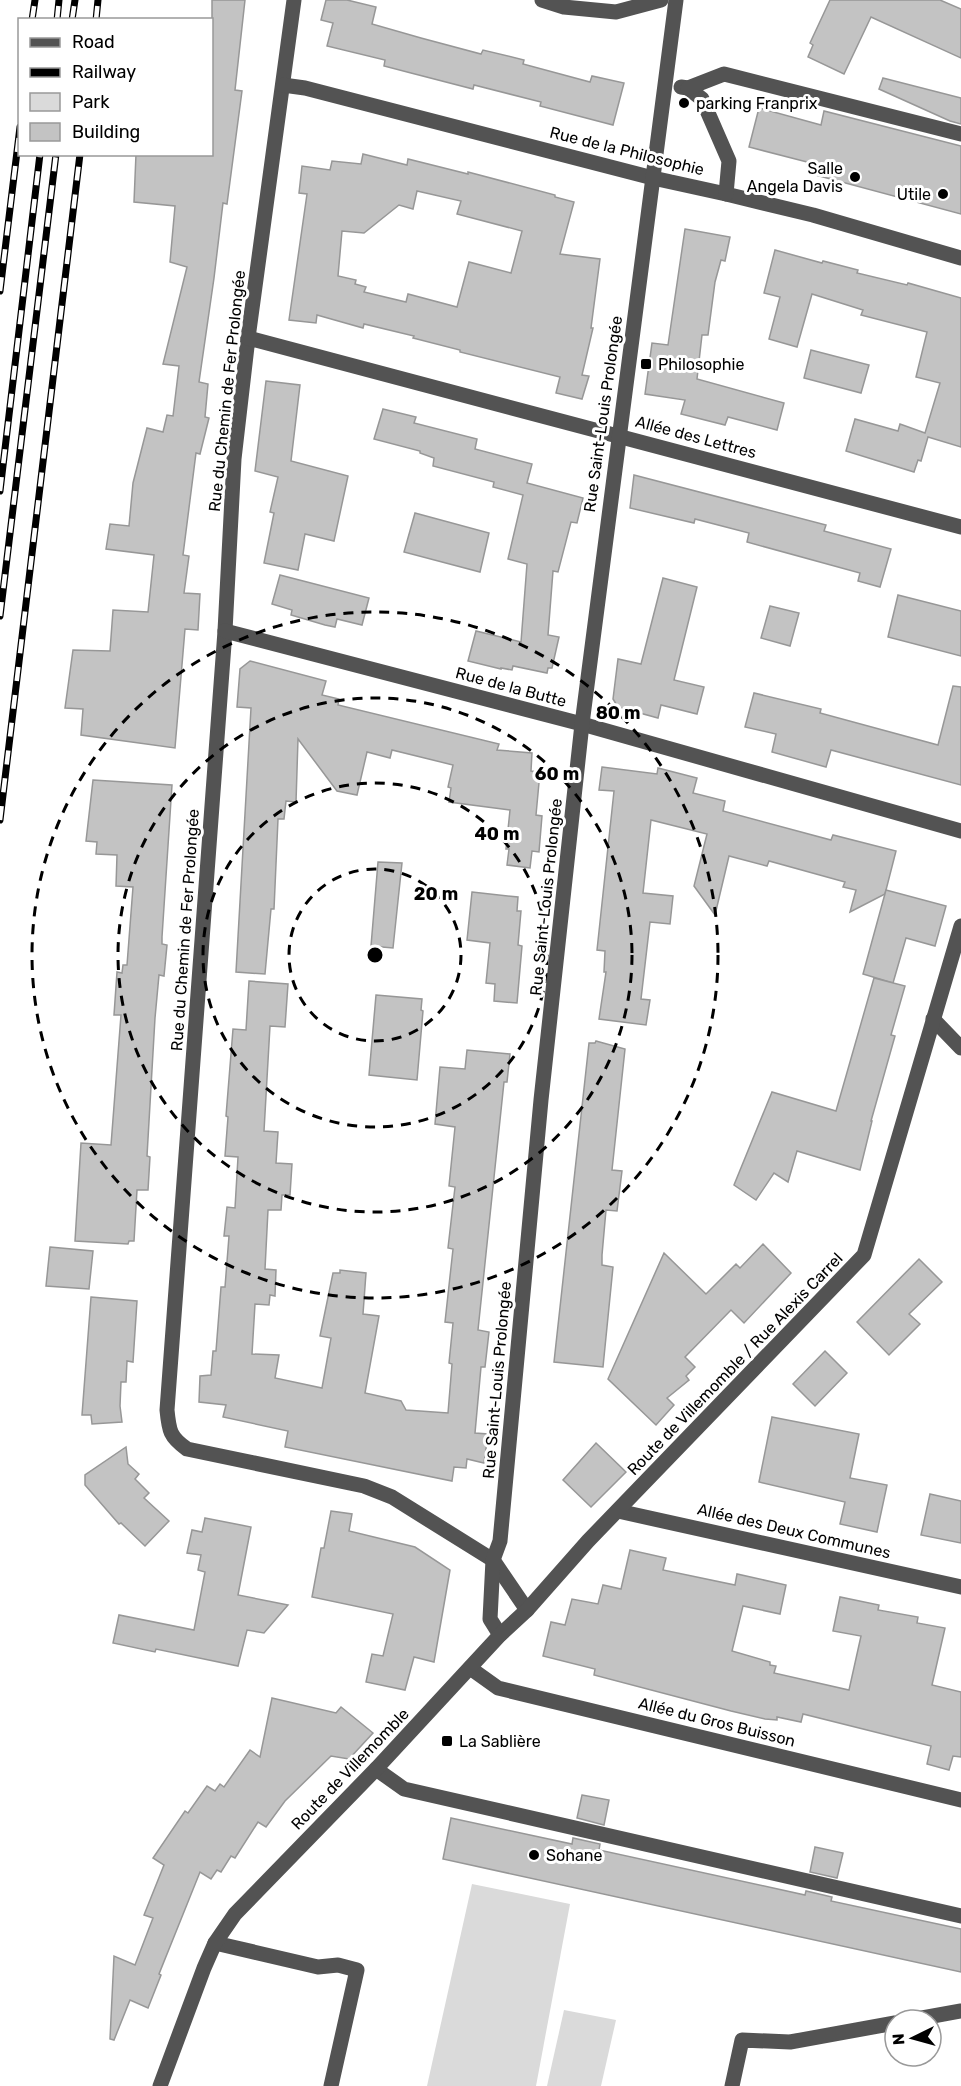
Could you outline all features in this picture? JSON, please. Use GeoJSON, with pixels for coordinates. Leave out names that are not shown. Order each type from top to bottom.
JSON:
{"type":"FeatureCollection","features":[{"type":"Feature","properties":{"kind":"street","name":"Rue du Chemin de Fer Prolongée"},"geometry":{"type":"LineString","coordinates":[[294,0],[248,338],[234,459],[225,631],[167,1410],[168,1430],[176,1441],[188,1449],[364,1486],[392,1497],[494,1560]]}},
{"type":"Feature","properties":{"kind":"street"},"geometry":{"type":"LineString","coordinates":[[542,0],[564,7],[616,12],[661,0]]}},
{"type":"Feature","properties":{"kind":"street","name":"Rue Saint-Louis Prolongée"},"geometry":{"type":"LineString","coordinates":[[494,1560],[500,1541],[541,1100],[582,724],[676,0]]}},
{"type":"Feature","properties":{"kind":"street"},"geometry":{"type":"LineString","coordinates":[[688,88],[724,74],[961,134]]}},
{"type":"Feature","properties":{"kind":"street"},"geometry":{"type":"LineString","coordinates":[[666,84],[688,88],[702,99],[729,161],[726,194]]}},
{"type":"Feature","properties":{"kind":"street","name":"Rue de la Philosophie"},"geometry":{"type":"LineString","coordinates":[[283,85],[305,88],[653,178],[813,215],[961,258]]}},
{"type":"Feature","properties":{"kind":"street","name":"Allée des Lettres"},"geometry":{"type":"LineString","coordinates":[[248,338],[961,527]]}},
{"type":"Feature","properties":{"kind":"street","name":"Rue de la Butte"},"geometry":{"type":"LineString","coordinates":[[225,631],[582,724],[961,831]]}},
{"type":"Feature","properties":{"kind":"street","name":"Route de Villemomble / Rue Alexis Carrel"},"geometry":{"type":"LineString","coordinates":[[618,1511],[864,1255],[961,926]]}},
{"type":"Feature","properties":{"kind":"street"},"geometry":{"type":"LineString","coordinates":[[933,1019],[961,1048]]}},
{"type":"Feature","properties":{"kind":"street","name":"Allée des Deux Communes"},"geometry":{"type":"LineString","coordinates":[[618,1511],[961,1587]]}},
{"type":"Feature","properties":{"kind":"street","name":"Route de Villemomble"},"geometry":{"type":"LineString","coordinates":[[160,2086],[204,1968],[215,1943],[235,1914],[376,1769],[618,1511]]}},
{"type":"Feature","properties":{"kind":"street"},"geometry":{"type":"LineString","coordinates":[[494,1560],[527,1610]]}},
{"type":"Feature","properties":{"kind":"street"},"geometry":{"type":"LineString","coordinates":[[494,1560],[490,1619],[500,1635]]}},
{"type":"Feature","properties":{"kind":"street","name":"Allée du Gros Buisson"},"geometry":{"type":"LineString","coordinates":[[470,1668],[498,1688],[961,1800]]}},
{"type":"Feature","properties":{"kind":"street"},"geometry":{"type":"LineString","coordinates":[[376,1769],[404,1789],[961,1916]]}},
{"type":"Feature","properties":{"kind":"street"},"geometry":{"type":"LineString","coordinates":[[215,1943],[318,1967],[338,1965],[357,1970],[331,2086]]}},
{"type":"Feature","properties":{"kind":"street"},"geometry":{"type":"LineString","coordinates":[[943,2014],[961,2011]]}},
{"type":"Feature","properties":{"kind":"street"},"geometry":{"type":"LineString","coordinates":[[732,2086],[742,2040],[790,2042],[883,2025]]}},
{"type":"Feature","properties":{"kind":"green space"},"geometry":{"type":"Polygon","coordinates":[[[472,1884],[570,1904],[536,2086],[427,2086],[472,1884]]]}},
{"type":"Feature","properties":{"kind":"green space"},"geometry":{"type":"Polygon","coordinates":[[[564,2010],[616,2020],[601,2086],[547,2086],[564,2010]]]}},
{"type":"Feature","properties":{"kind":"building"},"geometry":{"type":"Polygon","coordinates":[[[212,0],[245,0],[235,90],[242,91],[227,204],[223,203],[199,382],[208,384],[205,417],[209,418],[200,454],[196,453],[183,555],[189,556],[184,593],[200,594],[198,630],[185,629],[175,748],[81,735],[83,709],[65,708],[73,650],[110,651],[113,610],[148,612],[154,555],[106,549],[110,524],[129,526],[133,483],[147,428],[163,432],[167,415],[173,416],[179,366],[163,364],[187,267],[170,262],[175,206],[134,202],[136,156],[213,156],[212,0]]]}},
{"type":"Feature","properties":{"kind":"building"},"geometry":{"type":"Polygon","coordinates":[[[326,0],[347,0],[376,7],[372,24],[421,38],[481,54],[483,50],[524,60],[523,64],[590,82],[592,76],[624,83],[613,125],[540,106],[541,102],[474,85],[473,89],[384,66],[385,60],[327,46],[333,23],[321,20],[326,0]]]}},
{"type":"Feature","properties":{"kind":"building"},"geometry":{"type":"Polygon","coordinates":[[[830,0],[940,0],[961,9],[961,58],[871,17],[844,74],[808,57],[813,45],[810,43],[830,0]]]}},
{"type":"Feature","properties":{"kind":"building"},"geometry":{"type":"Polygon","coordinates":[[[883,78],[961,98],[961,124],[879,89],[883,78]]]}},
{"type":"Feature","properties":{"kind":"building"},"geometry":{"type":"Polygon","coordinates":[[[759,108],[821,125],[824,111],[961,146],[961,214],[808,173],[811,163],[749,147],[759,108]]]}},
{"type":"Feature","properties":{"kind":"building"},"geometry":{"type":"Polygon","coordinates":[[[363,154],[407,165],[408,159],[468,174],[468,172],[574,202],[560,254],[600,259],[591,328],[593,328],[582,375],[589,376],[582,399],[556,393],[560,377],[460,352],[460,350],[413,338],[414,336],[364,324],[363,328],[317,315],[316,323],[289,320],[307,194],[299,193],[302,166],[330,170],[332,161],[361,164],[363,154]],[[417,191],[413,209],[399,205],[364,233],[342,231],[338,276],[356,280],[355,284],[366,287],[364,292],[406,302],[408,294],[457,307],[469,262],[511,273],[522,231],[457,214],[461,201],[417,191]]]}},
{"type":"Feature","properties":{"kind":"building"},"geometry":{"type":"Polygon","coordinates":[[[685,229],[730,237],[725,261],[721,260],[715,282],[708,335],[702,335],[697,379],[784,403],[777,430],[728,417],[725,425],[681,414],[685,400],[645,394],[652,343],[668,345],[685,229]]]}},
{"type":"Feature","properties":{"kind":"building"},"geometry":{"type":"Polygon","coordinates":[[[775,250],[961,298],[961,447],[928,437],[921,461],[918,460],[914,472],[846,451],[855,419],[898,431],[900,424],[925,433],[940,383],[916,377],[927,332],[861,315],[863,310],[812,294],[797,347],[769,339],[780,297],[764,293],[775,250]]]}},
{"type":"Feature","properties":{"kind":"building"},"geometry":{"type":"Polygon","coordinates":[[[811,350],[869,365],[861,393],[804,378],[811,350]]]}},
{"type":"Feature","properties":{"kind":"building"},"geometry":{"type":"Polygon","coordinates":[[[266,381],[300,385],[291,461],[348,476],[334,541],[305,534],[298,570],[264,563],[274,513],[270,512],[278,477],[255,471],[266,381]]]}},
{"type":"Feature","properties":{"kind":"building"},"geometry":{"type":"Polygon","coordinates":[[[383,409],[416,417],[414,423],[477,439],[475,449],[532,464],[527,483],[583,498],[577,523],[571,522],[558,572],[553,571],[548,635],[559,637],[552,668],[548,668],[547,673],[513,666],[512,670],[501,669],[468,661],[476,631],[521,642],[527,564],[508,559],[523,495],[493,487],[494,482],[433,466],[434,458],[420,451],[374,439],[383,409]]]}},
{"type":"Feature","properties":{"kind":"building"},"geometry":{"type":"Polygon","coordinates":[[[634,475],[826,525],[824,531],[891,549],[880,587],[858,581],[860,573],[747,542],[749,533],[695,519],[694,523],[630,508],[634,475]]]}},
{"type":"Feature","properties":{"kind":"building"},"geometry":{"type":"Polygon","coordinates":[[[415,513],[489,533],[480,572],[404,552],[415,513]]]}},
{"type":"Feature","properties":{"kind":"building"},"geometry":{"type":"Polygon","coordinates":[[[280,575],[369,598],[362,625],[337,619],[335,627],[325,625],[291,615],[292,610],[272,604],[280,575]]]}},
{"type":"Feature","properties":{"kind":"building"},"geometry":{"type":"Polygon","coordinates":[[[663,578],[697,587],[674,680],[704,687],[697,714],[661,705],[658,718],[618,707],[613,699],[618,659],[641,664],[663,578]]]}},
{"type":"Feature","properties":{"kind":"building"},"geometry":{"type":"Polygon","coordinates":[[[898,595],[961,611],[961,656],[888,637],[898,595]]]}},
{"type":"Feature","properties":{"kind":"building"},"geometry":{"type":"Polygon","coordinates":[[[770,606],[799,613],[790,646],[761,638],[770,606]]]}},
{"type":"Feature","properties":{"kind":"building"},"geometry":{"type":"Polygon","coordinates":[[[250,661],[326,681],[322,695],[339,699],[338,705],[499,744],[497,750],[532,753],[531,771],[540,772],[536,815],[542,816],[539,852],[532,851],[530,868],[507,865],[509,849],[506,849],[510,810],[449,802],[451,788],[448,787],[453,765],[392,750],[390,758],[367,752],[357,795],[337,791],[298,739],[296,802],[286,801],[284,819],[278,819],[274,909],[271,909],[265,974],[236,972],[251,708],[237,707],[240,669],[250,661]]]}},
{"type":"Feature","properties":{"kind":"building"},"geometry":{"type":"Polygon","coordinates":[[[953,686],[961,687],[961,785],[831,750],[826,767],[772,752],[776,734],[745,727],[754,693],[821,709],[820,713],[938,745],[953,686]]]}},
{"type":"Feature","properties":{"kind":"building"},"geometry":{"type":"Polygon","coordinates":[[[602,767],[657,774],[658,768],[697,778],[693,793],[725,801],[723,811],[831,840],[833,835],[896,851],[885,894],[850,912],[856,890],[843,887],[845,882],[769,861],[767,866],[729,856],[715,915],[694,886],[707,834],[651,820],[643,893],[673,896],[670,924],[650,922],[641,999],[650,1000],[646,1025],[599,1019],[606,972],[604,972],[605,951],[597,950],[614,791],[599,790],[602,767]]]}},
{"type":"Feature","properties":{"kind":"building"},"geometry":{"type":"Polygon","coordinates":[[[93,780],[172,785],[162,937],[162,944],[167,945],[164,976],[159,975],[155,1018],[147,1156],[150,1157],[148,1190],[137,1190],[134,1241],[129,1241],[128,1244],[75,1241],[81,1143],[111,1145],[121,1015],[114,1015],[117,972],[122,973],[123,965],[127,965],[133,887],[116,886],[117,855],[96,854],[97,842],[86,841],[93,780]]]}},
{"type":"Feature","properties":{"kind":"building"},"geometry":{"type":"Polygon","coordinates":[[[378,862],[402,863],[393,948],[371,946],[378,862]]]}},
{"type":"Feature","properties":{"kind":"building"},"geometry":{"type":"Polygon","coordinates":[[[886,890],[946,906],[935,946],[906,938],[893,983],[863,974],[886,890]]]}},
{"type":"Feature","properties":{"kind":"building"},"geometry":{"type":"Polygon","coordinates":[[[472,892],[518,897],[517,911],[521,911],[518,945],[522,946],[517,1003],[494,1001],[495,984],[486,983],[490,943],[467,940],[472,892]]]}},
{"type":"Feature","properties":{"kind":"building"},"geometry":{"type":"Polygon","coordinates":[[[874,978],[905,986],[891,1035],[895,1036],[860,1170],[797,1151],[788,1182],[774,1173],[756,1200],[734,1185],[772,1092],[836,1111],[874,978]]]}},
{"type":"Feature","properties":{"kind":"building"},"geometry":{"type":"Polygon","coordinates":[[[249,981],[288,984],[285,1027],[270,1026],[264,1131],[278,1132],[276,1163],[292,1164],[290,1195],[282,1195],[281,1210],[268,1210],[265,1269],[276,1270],[275,1296],[270,1295],[269,1305],[255,1304],[252,1354],[279,1355],[275,1378],[322,1388],[331,1338],[320,1336],[333,1273],[340,1273],[340,1270],[366,1273],[363,1314],[379,1316],[365,1393],[401,1401],[406,1410],[448,1413],[453,1323],[445,1322],[453,1249],[448,1248],[455,1187],[449,1186],[455,1127],[435,1124],[440,1067],[465,1069],[467,1050],[510,1054],[507,1082],[504,1082],[478,1330],[489,1332],[485,1367],[481,1367],[475,1433],[488,1434],[484,1463],[467,1459],[466,1468],[454,1467],[452,1481],[285,1447],[288,1431],[223,1417],[226,1405],[199,1402],[200,1376],[211,1375],[213,1351],[216,1351],[221,1287],[225,1287],[229,1236],[224,1236],[227,1207],[235,1208],[238,1157],[225,1156],[228,1117],[226,1116],[233,1029],[246,1030],[249,981]]]}},
{"type":"Feature","properties":{"kind":"building"},"geometry":{"type":"Polygon","coordinates":[[[376,995],[422,999],[417,1080],[369,1075],[376,995]]]}},
{"type":"Feature","properties":{"kind":"building"},"geometry":{"type":"Polygon","coordinates":[[[596,1041],[625,1049],[612,1170],[622,1171],[617,1211],[606,1210],[602,1255],[602,1265],[613,1267],[603,1367],[554,1362],[589,1043],[596,1041]]]}},
{"type":"Feature","properties":{"kind":"building"},"geometry":{"type":"Polygon","coordinates":[[[763,1244],[791,1273],[744,1323],[731,1310],[685,1357],[695,1367],[686,1376],[689,1380],[667,1398],[674,1405],[656,1425],[608,1379],[664,1253],[706,1294],[736,1264],[740,1268],[763,1244]]]}},
{"type":"Feature","properties":{"kind":"building"},"geometry":{"type":"Polygon","coordinates":[[[50,1247],[93,1251],[89,1289],[46,1286],[50,1247]]]}},
{"type":"Feature","properties":{"kind":"building"},"geometry":{"type":"Polygon","coordinates":[[[919,1259],[942,1282],[909,1314],[920,1324],[889,1355],[857,1322],[919,1259]]]}},
{"type":"Feature","properties":{"kind":"building"},"geometry":{"type":"Polygon","coordinates":[[[91,1297],[137,1301],[133,1362],[127,1361],[126,1382],[121,1382],[122,1422],[92,1424],[91,1415],[82,1415],[91,1297]]]}},
{"type":"Feature","properties":{"kind":"building"},"geometry":{"type":"Polygon","coordinates":[[[825,1351],[847,1373],[815,1406],[793,1384],[825,1351]]]}},
{"type":"Feature","properties":{"kind":"building"},"geometry":{"type":"Polygon","coordinates":[[[772,1417],[859,1434],[850,1478],[887,1485],[877,1532],[840,1524],[845,1502],[759,1482],[772,1417]]]}},
{"type":"Feature","properties":{"kind":"building"},"geometry":{"type":"Polygon","coordinates":[[[596,1443],[626,1472],[591,1507],[563,1480],[596,1443]]]}},
{"type":"Feature","properties":{"kind":"building"},"geometry":{"type":"Polygon","coordinates":[[[126,1447],[128,1464],[139,1474],[135,1479],[149,1493],[144,1498],[169,1521],[145,1546],[121,1523],[119,1524],[85,1485],[85,1475],[126,1447]]]}},
{"type":"Feature","properties":{"kind":"building"},"geometry":{"type":"Polygon","coordinates":[[[930,1494],[961,1501],[961,1543],[921,1535],[930,1494]]]}},
{"type":"Feature","properties":{"kind":"building"},"geometry":{"type":"Polygon","coordinates":[[[331,1511],[352,1514],[349,1531],[415,1547],[450,1570],[434,1662],[414,1657],[405,1690],[366,1682],[372,1654],[383,1656],[393,1614],[312,1597],[331,1511]]]}},
{"type":"Feature","properties":{"kind":"building"},"geometry":{"type":"Polygon","coordinates":[[[205,1518],[251,1527],[238,1595],[288,1605],[264,1633],[247,1630],[238,1666],[156,1649],[155,1652],[113,1643],[119,1615],[194,1630],[205,1572],[198,1570],[201,1555],[187,1553],[192,1530],[202,1532],[205,1518]]]}},
{"type":"Feature","properties":{"kind":"building"},"geometry":{"type":"Polygon","coordinates":[[[630,1550],[666,1558],[663,1570],[735,1585],[737,1574],[786,1585],[780,1614],[743,1606],[732,1651],[770,1662],[770,1665],[776,1666],[774,1673],[849,1690],[861,1636],[833,1631],[840,1597],[879,1605],[878,1610],[918,1617],[917,1623],[945,1628],[932,1685],[961,1692],[961,1757],[953,1756],[949,1770],[927,1764],[931,1746],[803,1714],[801,1722],[777,1717],[777,1720],[765,1719],[594,1675],[595,1669],[543,1656],[551,1622],[565,1625],[572,1599],[598,1604],[603,1585],[621,1589],[630,1550]]]}},
{"type":"Feature","properties":{"kind":"building"},"geometry":{"type":"Polygon","coordinates":[[[272,1698],[336,1713],[341,1707],[373,1733],[349,1759],[331,1756],[285,1801],[266,1827],[258,1822],[235,1858],[231,1856],[221,1872],[217,1870],[211,1879],[200,1872],[159,1974],[161,1975],[148,2008],[130,2000],[114,2040],[110,2039],[114,1956],[135,1965],[153,1918],[144,1915],[164,1865],[153,1858],[185,1811],[188,1813],[207,1786],[215,1791],[220,1784],[224,1787],[250,1750],[260,1757],[272,1698]]]}},
{"type":"Feature","properties":{"kind":"building"},"geometry":{"type":"Polygon","coordinates":[[[582,1795],[609,1800],[604,1825],[577,1818],[582,1795]]]}},
{"type":"Feature","properties":{"kind":"building"},"geometry":{"type":"Polygon","coordinates":[[[451,1818],[572,1844],[573,1838],[600,1844],[599,1850],[805,1895],[806,1891],[832,1897],[831,1901],[961,1929],[961,1972],[443,1859],[451,1818]]]}},
{"type":"Feature","properties":{"kind":"building"},"geometry":{"type":"Polygon","coordinates":[[[815,1847],[843,1853],[837,1878],[810,1872],[815,1847]]]}},
{"type":"Feature","properties":{"kind":"railway"},"geometry":{"type":"LineString","coordinates":[[32,18],[35,0]]}},
{"type":"Feature","properties":{"kind":"railway"},"geometry":{"type":"LineString","coordinates":[[57,18],[59,0]]}},
{"type":"Feature","properties":{"kind":"railway"},"geometry":{"type":"LineString","coordinates":[[72,18],[75,0]]}},
{"type":"Feature","properties":{"kind":"railway"},"geometry":{"type":"LineString","coordinates":[[96,18],[98,0]]}},
{"type":"Feature","properties":{"kind":"railway"},"geometry":{"type":"LineString","coordinates":[[0,291],[18,143]]}},
{"type":"Feature","properties":{"kind":"railway"},"geometry":{"type":"LineString","coordinates":[[0,491],[40,156]]}},
{"type":"Feature","properties":{"kind":"railway"},"geometry":{"type":"LineString","coordinates":[[0,616],[56,156]]}},
{"type":"Feature","properties":{"kind":"railway"},"geometry":{"type":"LineString","coordinates":[[0,820],[80,156]]}},
{"type":"Feature","properties":{"kind":"place","name":"parking Franprix"},"geometry":{"type":"Point","coordinates":[684,103]}},
{"type":"Feature","properties":{"kind":"place","name":"Salle Angela Davis"},"geometry":{"type":"Point","coordinates":[855,177]}},
{"type":"Feature","properties":{"kind":"place","name":"Utile"},"geometry":{"type":"Point","coordinates":[943,194]}},
{"type":"Feature","properties":{"kind":"place","name":"Philosophie"},"geometry":{"type":"Point","coordinates":[646,364]}},
{"type":"Feature","properties":{"kind":"place","name":"La Sablière"},"geometry":{"type":"Point","coordinates":[447,1741]}},
{"type":"Feature","properties":{"kind":"place","name":"Sohane"},"geometry":{"type":"Point","coordinates":[534,1855]}}]}
